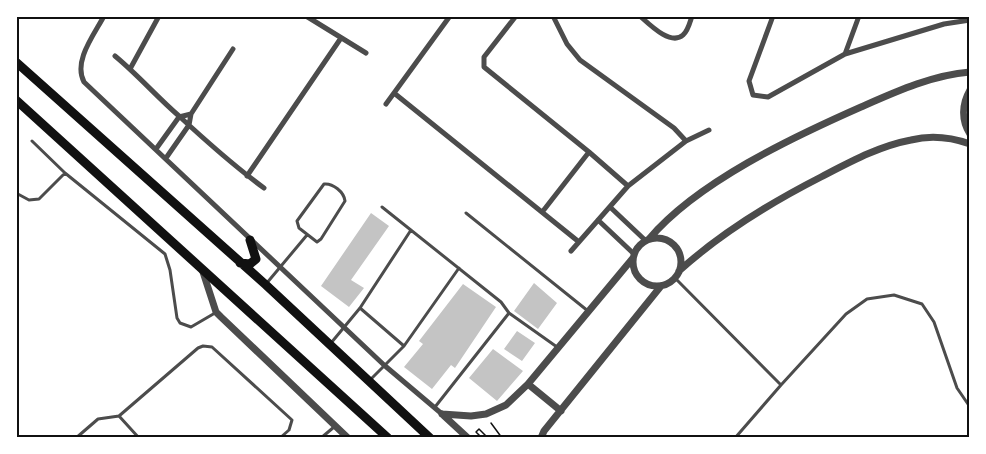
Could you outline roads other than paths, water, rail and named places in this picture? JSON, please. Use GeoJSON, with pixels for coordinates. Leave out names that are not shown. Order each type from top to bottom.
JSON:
{"type":"FeatureCollection","features":[{"type":"Feature","properties":{"kind":"highway"},"geometry":{"type":"LineString","coordinates":[[16,62],[266,285],[430,438]]}},
{"type":"Feature","properties":{"kind":"highway"},"geometry":{"type":"LineString","coordinates":[[16,100],[388,438]]}},
{"type":"Feature","properties":{"kind":"highway"},"geometry":{"type":"LineString","coordinates":[[240,263],[250,264],[256,259],[250,240]]}},
{"type":"Feature","properties":{"kind":"street"},"geometry":{"type":"LineString","coordinates":[[104,16],[81,63],[81,77],[90,89],[384,365],[468,438]]}},
{"type":"Feature","properties":{"kind":"street"},"geometry":{"type":"LineString","coordinates":[[130,69],[159,16]]}},
{"type":"Feature","properties":{"kind":"street"},"geometry":{"type":"LineString","coordinates":[[306,16],[366,53]]}},
{"type":"Feature","properties":{"kind":"street"},"geometry":{"type":"LineString","coordinates":[[386,105],[450,16]]}},
{"type":"Feature","properties":{"kind":"street"},"geometry":{"type":"LineString","coordinates":[[516,16],[484,57],[484,67],[590,152],[628,186]]}},
{"type":"Feature","properties":{"kind":"street"},"geometry":{"type":"LineString","coordinates":[[553,16],[567,44],[580,60],[674,128],[686,141]]}},
{"type":"Feature","properties":{"kind":"street"},"geometry":{"type":"LineString","coordinates":[[640,16],[670,38],[677,38],[686,33],[692,16]]}},
{"type":"Feature","properties":{"kind":"street"},"geometry":{"type":"LineString","coordinates":[[773,16],[749,81],[753,95],[760,98],[768,97],[845,54],[944,24],[969,20]]}},
{"type":"Feature","properties":{"kind":"street"},"geometry":{"type":"LineString","coordinates":[[845,54],[859,16]]}},
{"type":"Feature","properties":{"kind":"street"},"geometry":{"type":"LineString","coordinates":[[944,24],[947,16]]}},
{"type":"Feature","properties":{"kind":"street"},"geometry":{"type":"LineString","coordinates":[[247,176],[341,38]]}},
{"type":"Feature","properties":{"kind":"street"},"geometry":{"type":"LineString","coordinates":[[166,158],[189,125],[191,114],[233,49]]}},
{"type":"Feature","properties":{"kind":"street"},"geometry":{"type":"LineString","coordinates":[[115,57],[179,117],[264,188]]}},
{"type":"Feature","properties":{"kind":"street"},"geometry":{"type":"LineString","coordinates":[[442,414],[471,416],[486,414],[506,405],[528,384],[559,348],[661,225],[690,201],[738,169],[785,143],[848,113],[915,85],[969,72]]}},
{"type":"Feature","properties":{"kind":"street"},"geometry":{"type":"LineString","coordinates":[[969,90],[964,104],[963,117],[969,134]]}},
{"type":"Feature","properties":{"kind":"street"},"geometry":{"type":"LineString","coordinates":[[394,93],[579,242]]}},
{"type":"Feature","properties":{"kind":"street"},"geometry":{"type":"LineString","coordinates":[[156,149],[179,117],[191,114]]}},
{"type":"Feature","properties":{"kind":"street"},"geometry":{"type":"LineString","coordinates":[[571,251],[628,186],[686,141],[709,130]]}},
{"type":"Feature","properties":{"kind":"street"},"geometry":{"type":"LineString","coordinates":[[541,438],[544,431],[661,286],[718,238],[751,215],[847,163],[888,146],[912,139],[936,137],[957,139],[969,144]]}},
{"type":"Feature","properties":{"kind":"street"},"geometry":{"type":"LineString","coordinates":[[543,211],[590,152]]}},
{"type":"Feature","properties":{"kind":"street"},"geometry":{"type":"LineString","coordinates":[[610,207],[647,240],[664,239],[677,249],[680,255],[677,274]]}},
{"type":"Feature","properties":{"kind":"street"},"geometry":{"type":"LineString","coordinates":[[598,220],[633,256],[635,273],[639,279],[653,286],[661,286]]}},
{"type":"Feature","properties":{"kind":"street"},"geometry":{"type":"LineString","coordinates":[[201,267],[216,312],[348,438]]}},
{"type":"Feature","properties":{"kind":"street"},"geometry":{"type":"LineString","coordinates":[[528,384],[561,411]]}},
{"type":"Feature","properties":{"kind":"lane"},"geometry":{"type":"LineString","coordinates":[[32,141],[64,174],[165,254],[170,270],[177,318],[180,323],[191,327],[216,312]]}},
{"type":"Feature","properties":{"kind":"lane"},"geometry":{"type":"LineString","coordinates":[[16,193],[29,200],[39,199],[64,174]]}},
{"type":"Feature","properties":{"kind":"lane"},"geometry":{"type":"LineString","coordinates":[[324,184],[329,184],[342,192],[345,201],[321,239],[317,242],[307,235],[299,228],[297,222],[324,184]]}},
{"type":"Feature","properties":{"kind":"lane"},"geometry":{"type":"LineString","coordinates":[[382,207],[501,302],[509,313],[559,348]]}},
{"type":"Feature","properties":{"kind":"lane"},"geometry":{"type":"LineString","coordinates":[[466,213],[588,311]]}},
{"type":"Feature","properties":{"kind":"lane"},"geometry":{"type":"LineString","coordinates":[[330,345],[360,308],[411,230]]}},
{"type":"Feature","properties":{"kind":"lane"},"geometry":{"type":"LineString","coordinates":[[266,285],[307,235]]}},
{"type":"Feature","properties":{"kind":"lane"},"geometry":{"type":"LineString","coordinates":[[369,380],[404,346],[459,268]]}},
{"type":"Feature","properties":{"kind":"lane"},"geometry":{"type":"LineString","coordinates":[[677,274],[781,385]]}},
{"type":"Feature","properties":{"kind":"lane"},"geometry":{"type":"LineString","coordinates":[[735,438],[846,314],[867,299],[894,295],[922,304],[934,322],[957,388],[969,407]]}},
{"type":"Feature","properties":{"kind":"lane"},"geometry":{"type":"LineString","coordinates":[[360,308],[404,346]]}},
{"type":"Feature","properties":{"kind":"lane"},"geometry":{"type":"LineString","coordinates":[[434,409],[509,313]]}},
{"type":"Feature","properties":{"kind":"lane"},"geometry":{"type":"LineString","coordinates":[[76,438],[99,419],[119,416],[198,348],[207,345],[228,361],[291,420],[289,430],[280,438]]}},
{"type":"Feature","properties":{"kind":"lane"},"geometry":{"type":"LineString","coordinates":[[119,416],[139,438]]}},
{"type":"Feature","properties":{"kind":"lane"},"geometry":{"type":"LineString","coordinates":[[321,438],[335,425]]}}]}
